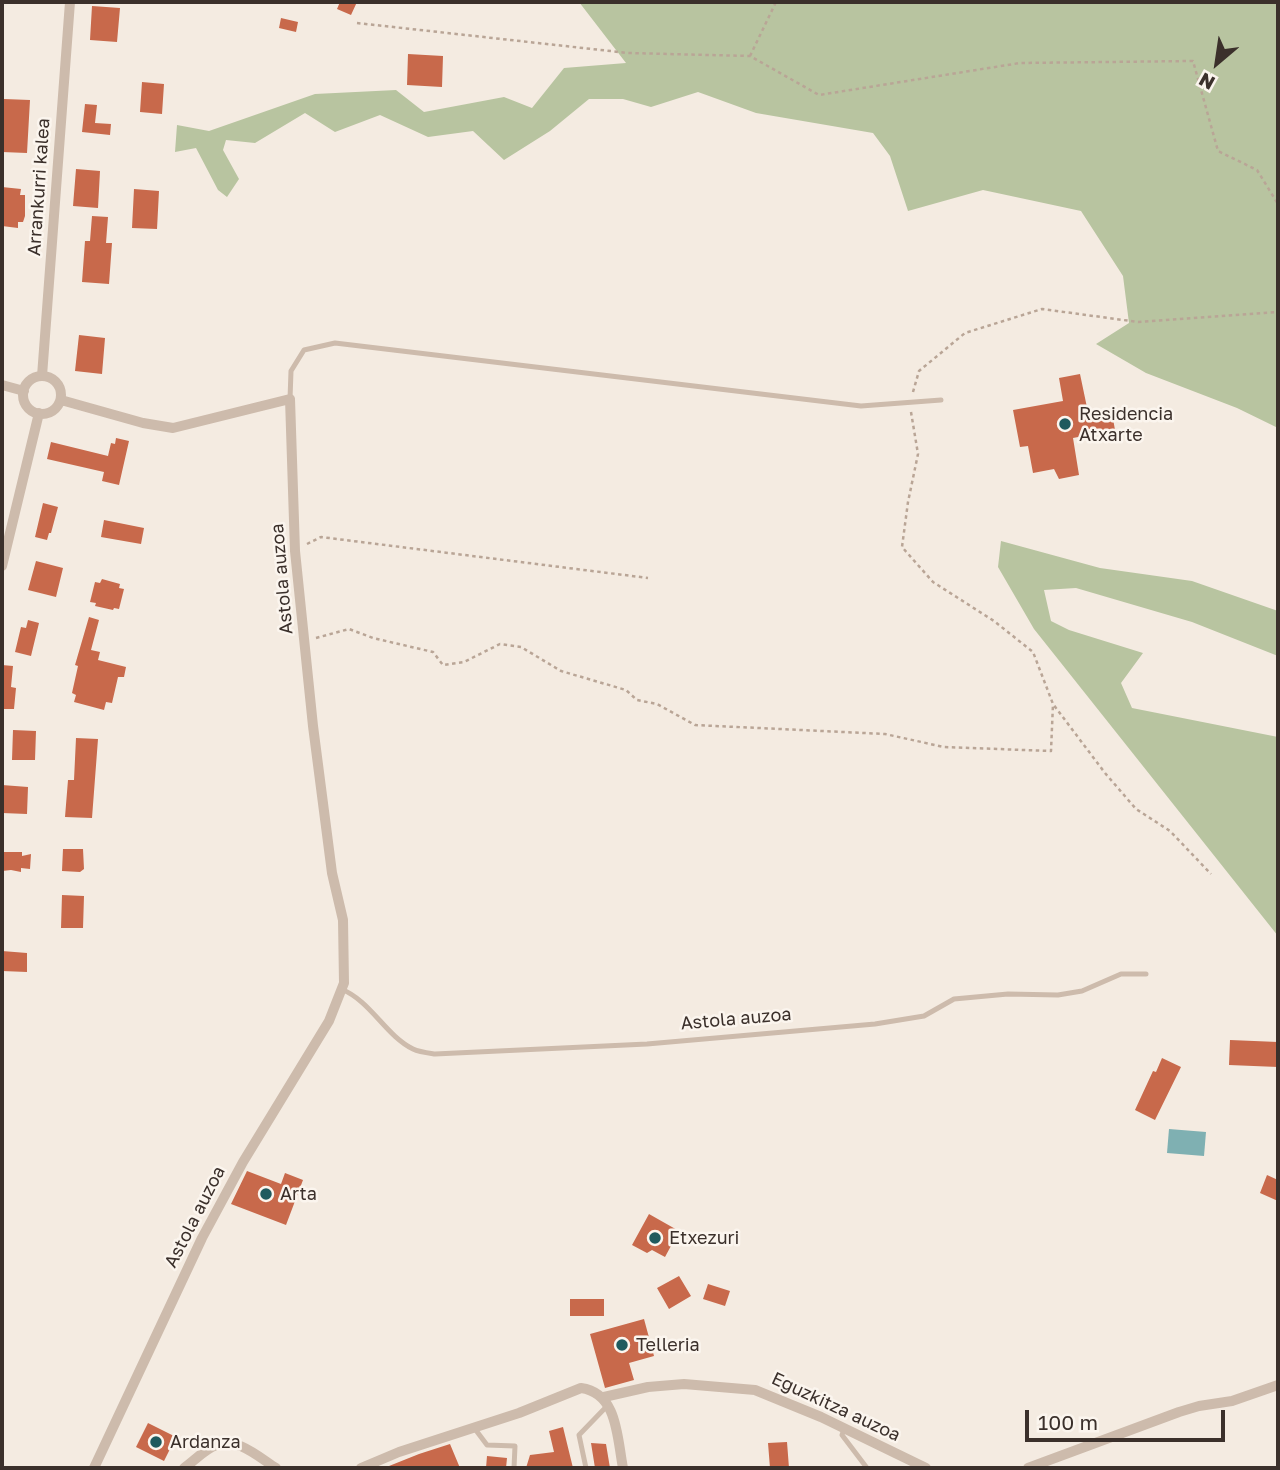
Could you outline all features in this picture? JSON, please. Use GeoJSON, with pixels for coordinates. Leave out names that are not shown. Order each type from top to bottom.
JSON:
{"type":"FeatureCollection","features":[{"type":"Feature","properties":{"kind":"street","name":"Arrankurri kalea"},"geometry":{"type":"LineString","coordinates":[[42,376],[70,2]]}},
{"type":"Feature","properties":{"kind":"street"},"geometry":{"type":"LineString","coordinates":[[42,376],[58,383],[61,400],[50,412],[39,413],[25,403],[24,391],[30,380],[42,376]]}},
{"type":"Feature","properties":{"kind":"street"},"geometry":{"type":"LineString","coordinates":[[2,385],[24,391]]}},
{"type":"Feature","properties":{"kind":"street"},"geometry":{"type":"LineString","coordinates":[[61,400],[143,424],[173,428],[290,400]]}},
{"type":"Feature","properties":{"kind":"street","name":"Astola auzoa"},"geometry":{"type":"LineString","coordinates":[[94,1468],[202,1238],[243,1162],[328,1021],[344,984],[343,920],[332,873],[295,551],[290,400]]}},
{"type":"Feature","properties":{"kind":"street"},"geometry":{"type":"LineString","coordinates":[[2,566],[39,413]]}},
{"type":"Feature","properties":{"kind":"street","name":"Eguzkitza auzoa"},"geometry":{"type":"LineString","coordinates":[[361,1468],[399,1452],[519,1413],[581,1388],[592,1390],[606,1401],[648,1387],[684,1384],[710,1384],[755,1390],[821,1417],[926,1468]]}},
{"type":"Feature","properties":{"kind":"street"},"geometry":{"type":"LineString","coordinates":[[1028,1468],[1179,1412],[1232,1401],[1278,1385]]}},
{"type":"Feature","properties":{"kind":"street"},"geometry":{"type":"LineString","coordinates":[[606,1401],[614,1418],[623,1468]]}},
{"type":"Feature","properties":{"kind":"street"},"geometry":{"type":"LineString","coordinates":[[184,1468],[214,1445],[226,1443],[241,1447],[276,1468]]}},
{"type":"Feature","properties":{"kind":"lane"},"geometry":{"type":"LineString","coordinates":[[290,400],[291,371],[304,350],[335,343],[861,407],[941,400]]}},
{"type":"Feature","properties":{"kind":"lane","name":"Astola auzoa"},"geometry":{"type":"LineString","coordinates":[[341,989],[349,992],[374,1013],[396,1037],[414,1050],[435,1054],[647,1044],[876,1024],[924,1016],[954,999],[1008,994],[1058,995],[1082,991],[1121,974],[1146,974]]}},
{"type":"Feature","properties":{"kind":"lane"},"geometry":{"type":"LineString","coordinates":[[586,1468],[579,1435],[606,1401]]}},
{"type":"Feature","properties":{"kind":"lane"},"geometry":{"type":"LineString","coordinates":[[474,1428],[487,1445],[515,1446],[514,1468]]}},
{"type":"Feature","properties":{"kind":"lane"},"geometry":{"type":"LineString","coordinates":[[844,1429],[842,1435],[867,1468]]}},
{"type":"Feature","properties":{"kind":"path"},"geometry":{"type":"LineString","coordinates":[[750,56],[776,2]]}},
{"type":"Feature","properties":{"kind":"path"},"geometry":{"type":"LineString","coordinates":[[357,23],[628,53],[750,56],[819,95],[1020,63],[1193,61],[1218,150],[1257,170],[1278,204]]}},
{"type":"Feature","properties":{"kind":"path"},"geometry":{"type":"LineString","coordinates":[[1211,874],[1170,831],[1136,808],[1105,772],[1053,704],[1033,652],[994,621],[933,582],[902,547],[918,454],[910,402],[919,371],[965,333],[1042,309],[1138,322],[1278,312]]}},
{"type":"Feature","properties":{"kind":"path"},"geometry":{"type":"LineString","coordinates":[[295,551],[321,537],[649,578]]}},
{"type":"Feature","properties":{"kind":"path"},"geometry":{"type":"LineString","coordinates":[[305,644],[318,636],[349,629],[373,638],[433,652],[443,665],[464,662],[500,644],[521,647],[561,671],[626,690],[637,700],[657,704],[695,725],[886,734],[944,747],[1051,751],[1053,704]]}},
{"type":"Feature","properties":{"kind":"green space"},"geometry":{"type":"Polygon","coordinates":[[[579,2],[1278,2],[1278,428],[1237,408],[1146,373],[1096,344],[1129,323],[1123,276],[1081,211],[983,190],[908,211],[890,156],[873,133],[756,113],[698,92],[651,107],[623,99],[589,99],[550,131],[504,160],[473,131],[428,137],[380,115],[335,132],[305,113],[255,143],[226,140],[223,150],[239,179],[227,197],[218,190],[196,148],[175,152],[177,125],[209,131],[315,94],[396,90],[424,112],[504,97],[532,108],[564,68],[626,63],[579,2]]]}},
{"type":"Feature","properties":{"kind":"green space"},"geometry":{"type":"Polygon","coordinates":[[[1001,541],[1100,568],[1192,581],[1278,611],[1278,656],[1192,622],[1076,588],[1044,590],[1051,621],[1069,630],[1143,653],[1121,683],[1132,708],[1278,737],[1278,936],[1034,629],[998,567],[1001,541]]]}},
{"type":"Feature","properties":{"kind":"water"},"geometry":{"type":"Polygon","coordinates":[[[1169,1129],[1206,1132],[1204,1156],[1167,1153],[1169,1129]]]}},
{"type":"Feature","properties":{"kind":"building"},"geometry":{"type":"Polygon","coordinates":[[[340,2],[357,2],[351,15],[337,9],[340,2]]]}},
{"type":"Feature","properties":{"kind":"building"},"geometry":{"type":"Polygon","coordinates":[[[92,6],[120,8],[117,42],[90,40],[92,6]]]}},
{"type":"Feature","properties":{"kind":"building"},"geometry":{"type":"Polygon","coordinates":[[[281,18],[298,22],[296,32],[279,28],[281,18]]]}},
{"type":"Feature","properties":{"kind":"building"},"geometry":{"type":"Polygon","coordinates":[[[408,54],[443,56],[442,87],[407,85],[408,54]]]}},
{"type":"Feature","properties":{"kind":"building"},"geometry":{"type":"Polygon","coordinates":[[[142,82],[164,84],[162,114],[140,112],[142,82]]]}},
{"type":"Feature","properties":{"kind":"building"},"geometry":{"type":"Polygon","coordinates":[[[4,99],[30,100],[27,153],[2,152],[4,99]]]}},
{"type":"Feature","properties":{"kind":"building"},"geometry":{"type":"Polygon","coordinates":[[[85,104],[97,105],[95,123],[111,124],[110,135],[82,132],[85,104]]]}},
{"type":"Feature","properties":{"kind":"building"},"geometry":{"type":"Polygon","coordinates":[[[76,169],[100,171],[98,208],[73,206],[76,169]]]}},
{"type":"Feature","properties":{"kind":"building"},"geometry":{"type":"Polygon","coordinates":[[[2,187],[21,189],[20,195],[25,195],[25,216],[23,222],[18,222],[18,228],[2,226],[2,187]]]}},
{"type":"Feature","properties":{"kind":"building"},"geometry":{"type":"Polygon","coordinates":[[[134,189],[159,191],[157,229],[132,228],[134,189]]]}},
{"type":"Feature","properties":{"kind":"building"},"geometry":{"type":"Polygon","coordinates":[[[92,216],[108,217],[106,243],[112,243],[109,284],[82,282],[85,241],[90,241],[92,216]]]}},
{"type":"Feature","properties":{"kind":"building"},"geometry":{"type":"Polygon","coordinates":[[[79,335],[105,338],[102,374],[75,371],[79,335]]]}},
{"type":"Feature","properties":{"kind":"building","name":"Residencia Atxarte"},"geometry":{"type":"Polygon","coordinates":[[[1080,374],[1089,417],[1112,413],[1115,430],[1073,438],[1079,475],[1059,479],[1054,469],[1033,473],[1028,446],[1020,447],[1013,410],[1063,401],[1059,378],[1080,374]]]}},
{"type":"Feature","properties":{"kind":"building"},"geometry":{"type":"Polygon","coordinates":[[[116,438],[129,441],[119,485],[102,481],[104,472],[47,459],[51,442],[108,456],[111,443],[115,444],[116,438]]]}},
{"type":"Feature","properties":{"kind":"building"},"geometry":{"type":"Polygon","coordinates":[[[43,503],[58,507],[47,540],[35,537],[43,503]]]}},
{"type":"Feature","properties":{"kind":"building"},"geometry":{"type":"Polygon","coordinates":[[[104,520],[144,528],[141,544],[101,537],[104,520]]]}},
{"type":"Feature","properties":{"kind":"building"},"geometry":{"type":"Polygon","coordinates":[[[36,561],[63,568],[56,597],[28,590],[36,561]]]}},
{"type":"Feature","properties":{"kind":"building"},"geometry":{"type":"Polygon","coordinates":[[[102,579],[120,584],[119,588],[124,589],[119,609],[95,606],[96,603],[90,602],[95,582],[100,583],[102,579]]]}},
{"type":"Feature","properties":{"kind":"building"},"geometry":{"type":"Polygon","coordinates":[[[89,617],[99,620],[91,650],[100,652],[98,660],[126,667],[124,677],[118,677],[112,703],[106,702],[104,710],[74,702],[76,695],[72,693],[78,666],[75,665],[89,617]]]}},
{"type":"Feature","properties":{"kind":"building"},"geometry":{"type":"Polygon","coordinates":[[[28,620],[39,623],[31,656],[15,652],[21,627],[26,628],[28,620]]]}},
{"type":"Feature","properties":{"kind":"building"},"geometry":{"type":"Polygon","coordinates":[[[2,665],[13,666],[11,687],[16,688],[14,709],[2,709],[2,665]]]}},
{"type":"Feature","properties":{"kind":"building"},"geometry":{"type":"Polygon","coordinates":[[[13,730],[36,731],[35,760],[12,760],[13,730]]]}},
{"type":"Feature","properties":{"kind":"building"},"geometry":{"type":"Polygon","coordinates":[[[76,738],[98,739],[92,818],[65,817],[68,780],[74,780],[76,738]]]}},
{"type":"Feature","properties":{"kind":"building"},"geometry":{"type":"Polygon","coordinates":[[[2,785],[28,787],[27,814],[2,813],[2,785]]]}},
{"type":"Feature","properties":{"kind":"building"},"geometry":{"type":"Polygon","coordinates":[[[63,849],[83,849],[84,869],[80,872],[62,871],[63,849]]]}},
{"type":"Feature","properties":{"kind":"building"},"geometry":{"type":"Polygon","coordinates":[[[2,852],[22,852],[22,856],[31,854],[30,869],[21,868],[21,872],[2,871],[2,852]]]}},
{"type":"Feature","properties":{"kind":"building"},"geometry":{"type":"Polygon","coordinates":[[[62,895],[84,896],[83,928],[61,928],[62,895]]]}},
{"type":"Feature","properties":{"kind":"building"},"geometry":{"type":"Polygon","coordinates":[[[2,951],[27,953],[27,972],[2,971],[2,951]]]}},
{"type":"Feature","properties":{"kind":"building"},"geometry":{"type":"Polygon","coordinates":[[[1230,1040],[1278,1042],[1278,1067],[1229,1065],[1230,1040]]]}},
{"type":"Feature","properties":{"kind":"building"},"geometry":{"type":"Polygon","coordinates":[[[1162,1058],[1181,1067],[1155,1120],[1135,1110],[1162,1058]]]}},
{"type":"Feature","properties":{"kind":"building","name":"Arta"},"geometry":{"type":"Polygon","coordinates":[[[247,1171],[281,1184],[285,1173],[303,1180],[286,1225],[231,1204],[247,1171]]]}},
{"type":"Feature","properties":{"kind":"building"},"geometry":{"type":"Polygon","coordinates":[[[1267,1175],[1278,1180],[1278,1201],[1260,1193],[1267,1175]]]}},
{"type":"Feature","properties":{"kind":"building","name":"Etxezuri"},"geometry":{"type":"Polygon","coordinates":[[[649,1214],[679,1231],[665,1257],[652,1250],[647,1253],[632,1245],[649,1214]]]}},
{"type":"Feature","properties":{"kind":"building"},"geometry":{"type":"Polygon","coordinates":[[[679,1276],[691,1296],[669,1309],[657,1288],[679,1276]]]}},
{"type":"Feature","properties":{"kind":"building"},"geometry":{"type":"Polygon","coordinates":[[[708,1284],[730,1291],[725,1306],[703,1299],[708,1284]]]}},
{"type":"Feature","properties":{"kind":"building"},"geometry":{"type":"Polygon","coordinates":[[[570,1299],[604,1299],[604,1316],[570,1316],[570,1299]]]}},
{"type":"Feature","properties":{"kind":"building","name":"Telleria"},"geometry":{"type":"Polygon","coordinates":[[[644,1319],[654,1356],[629,1363],[634,1380],[605,1388],[590,1334],[644,1319]]]}},
{"type":"Feature","properties":{"kind":"building","name":"Ardanza"},"geometry":{"type":"Polygon","coordinates":[[[148,1423],[176,1437],[164,1461],[136,1447],[148,1423]]]}},
{"type":"Feature","properties":{"kind":"building"},"geometry":{"type":"Polygon","coordinates":[[[563,1427],[573,1468],[526,1468],[530,1455],[554,1452],[549,1431],[563,1427]]]}},
{"type":"Feature","properties":{"kind":"building"},"geometry":{"type":"Polygon","coordinates":[[[787,1442],[789,1468],[770,1468],[768,1443],[787,1442]]]}},
{"type":"Feature","properties":{"kind":"building"},"geometry":{"type":"Polygon","coordinates":[[[591,1443],[606,1444],[610,1468],[595,1468],[591,1443]]]}},
{"type":"Feature","properties":{"kind":"building"},"geometry":{"type":"Polygon","coordinates":[[[450,1444],[460,1468],[384,1468],[419,1454],[450,1444]]]}},
{"type":"Feature","properties":{"kind":"building"},"geometry":{"type":"Polygon","coordinates":[[[487,1456],[507,1458],[506,1468],[486,1468],[487,1456]]]}},
{"type":"Feature","properties":{"kind":"place","name":"Residencia Atxarte"},"geometry":{"type":"Point","coordinates":[1065,424]}},
{"type":"Feature","properties":{"kind":"place","name":"Arta"},"geometry":{"type":"Point","coordinates":[266,1194]}},
{"type":"Feature","properties":{"kind":"place","name":"Etxezuri"},"geometry":{"type":"Point","coordinates":[655,1238]}},
{"type":"Feature","properties":{"kind":"place","name":"Telleria"},"geometry":{"type":"Point","coordinates":[622,1345]}},
{"type":"Feature","properties":{"kind":"place","name":"Ardanza"},"geometry":{"type":"Point","coordinates":[156,1442]}}]}
